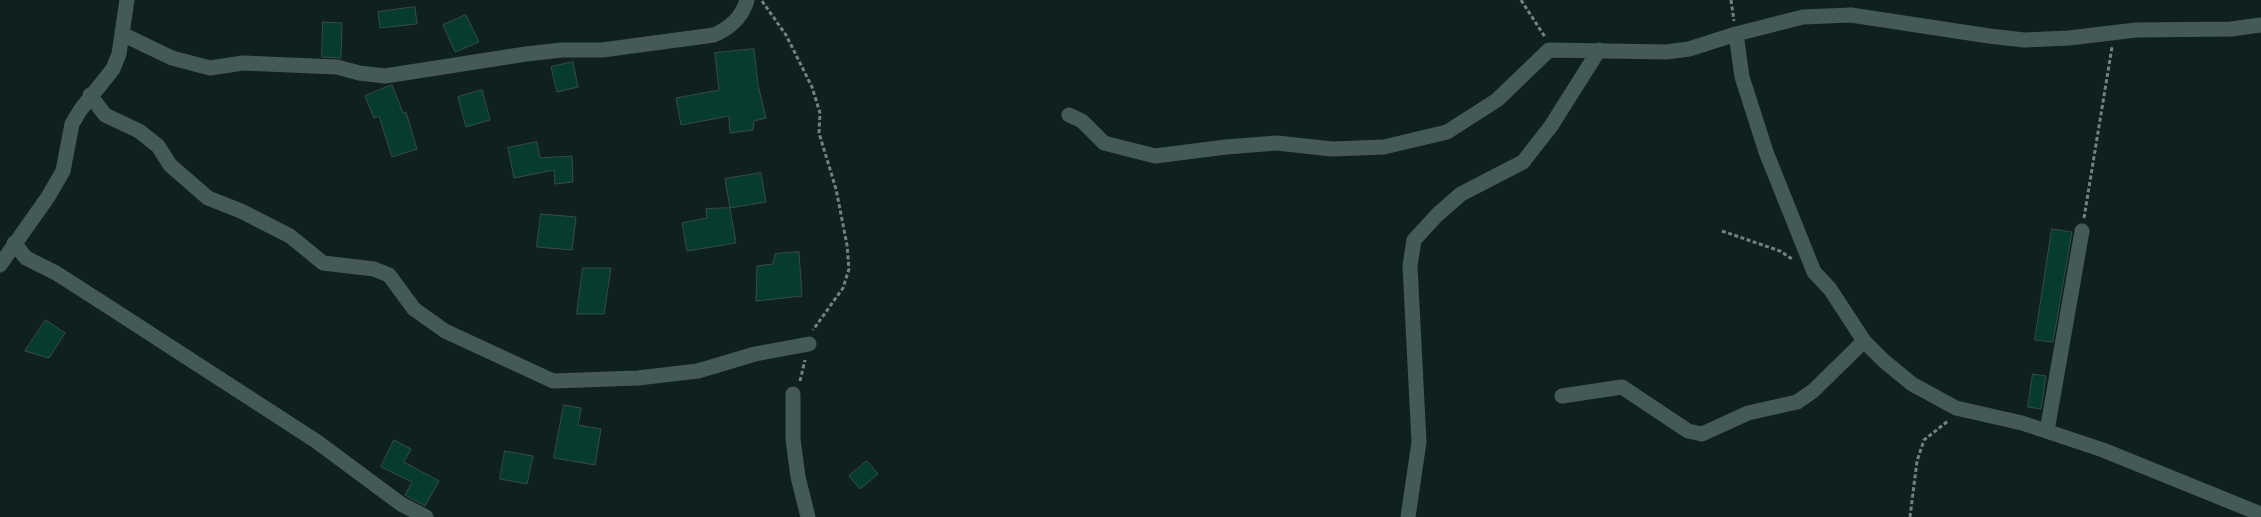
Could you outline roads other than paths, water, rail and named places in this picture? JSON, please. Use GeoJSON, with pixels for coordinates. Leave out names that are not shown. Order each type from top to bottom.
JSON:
{"type":"FeatureCollection","features":[{"type":"Feature","properties":{"kind":"street"},"geometry":{"type":"LineString","coordinates":[[0,265],[48,197],[63,171],[72,124],[90,96],[113,69],[119,54],[127,0]]}},
{"type":"Feature","properties":{"kind":"street"},"geometry":{"type":"LineString","coordinates":[[122,34],[172,58],[210,68],[243,62],[337,67],[360,73],[385,76],[526,54],[562,50],[602,50],[714,35],[728,29],[744,10],[747,0]]}},
{"type":"Feature","properties":{"kind":"street"},"geometry":{"type":"LineString","coordinates":[[1069,115],[1082,121],[1104,143],[1155,156],[1277,143],[1332,149],[1384,146],[1447,132],[1497,100],[1549,50],[1666,52],[1689,49],[1736,34],[1803,17],[1852,15],[2024,40],[2068,38],[2114,32],[2231,29],[2261,25]]}},
{"type":"Feature","properties":{"kind":"street"},"geometry":{"type":"LineString","coordinates":[[1736,34],[1742,77],[1766,152],[1814,272],[1830,289],[1864,341],[1912,384],[1938,400],[1963,410],[2047,431],[2172,476],[2231,503],[2261,514]]}},
{"type":"Feature","properties":{"kind":"street"},"geometry":{"type":"LineString","coordinates":[[1408,517],[1419,442],[1410,266],[1414,240],[1437,215],[1461,194],[1523,162],[1551,126],[1599,50]]}},
{"type":"Feature","properties":{"kind":"street"},"geometry":{"type":"LineString","coordinates":[[90,96],[105,115],[139,131],[158,146],[170,165],[208,198],[241,211],[290,236],[323,263],[374,269],[389,275],[414,309],[445,331],[554,381],[638,378],[698,371],[755,354],[809,344]]}},
{"type":"Feature","properties":{"kind":"street"},"geometry":{"type":"LineString","coordinates":[[2047,431],[2082,231]]}},
{"type":"Feature","properties":{"kind":"street"},"geometry":{"type":"LineString","coordinates":[[14,243],[26,258],[56,273],[117,312],[316,441],[401,504],[426,517]]}},
{"type":"Feature","properties":{"kind":"street"},"geometry":{"type":"LineString","coordinates":[[1562,396],[1622,387],[1688,431],[1702,434],[1748,413],[1797,402],[1813,391],[1864,341]]}},
{"type":"Feature","properties":{"kind":"street"},"geometry":{"type":"LineString","coordinates":[[793,394],[793,439],[798,478],[808,517]]}}]}
